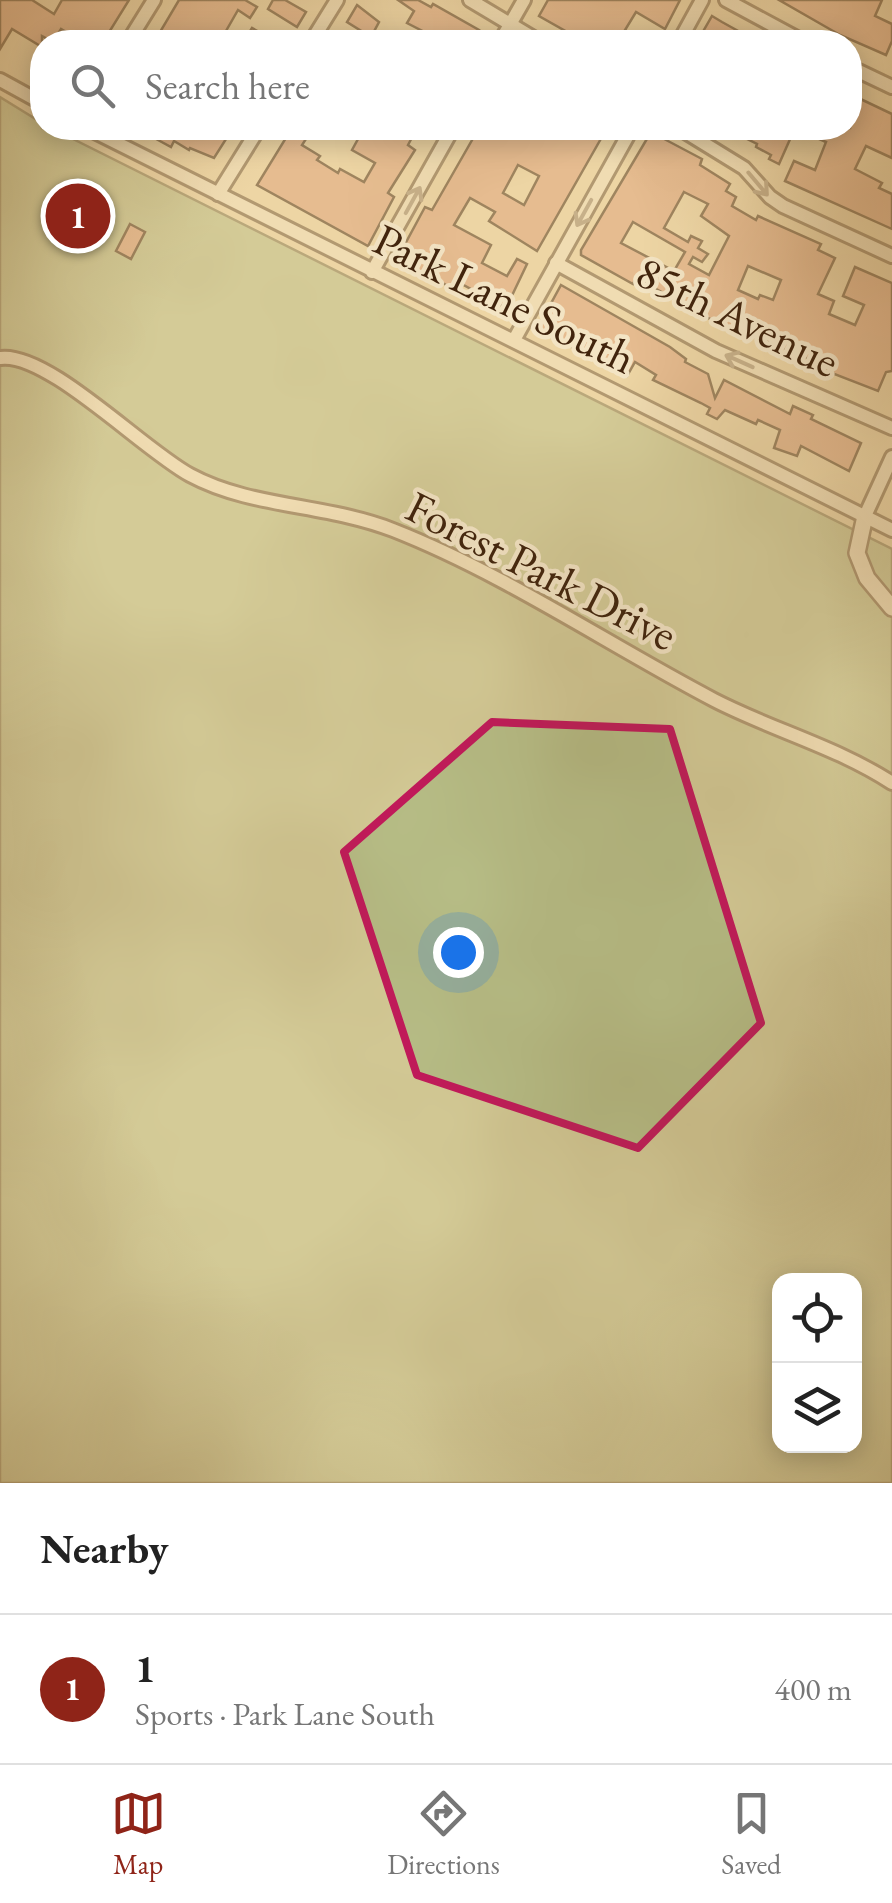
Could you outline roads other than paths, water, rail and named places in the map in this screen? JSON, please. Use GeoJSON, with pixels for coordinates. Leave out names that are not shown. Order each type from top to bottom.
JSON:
{"type":"FeatureCollection","features":[{"type":"Feature","properties":{"kind":"street"},"geometry":{"type":"LineString","coordinates":[[135,30],[154,0]]}},
{"type":"Feature","properties":{"kind":"street"},"geometry":{"type":"LineString","coordinates":[[318,30],[337,0]]}},
{"type":"Feature","properties":{"kind":"street"},"geometry":{"type":"LineString","coordinates":[[470,0],[520,30]]}},
{"type":"Feature","properties":{"kind":"street"},"geometry":{"type":"LineString","coordinates":[[507,30],[524,0]]}},
{"type":"Feature","properties":{"kind":"street"},"geometry":{"type":"LineString","coordinates":[[686,30],[702,0]]}},
{"type":"Feature","properties":{"kind":"street"},"geometry":{"type":"LineString","coordinates":[[726,0],[782,30]]}},
{"type":"Feature","properties":{"kind":"street"},"geometry":{"type":"LineString","coordinates":[[862,73],[892,87]]}},
{"type":"Feature","properties":{"kind":"street"},"geometry":{"type":"LineString","coordinates":[[0,80],[30,97]]}},
{"type":"Feature","properties":{"kind":"street","name":"Park Lane South"},"geometry":{"type":"LineString","coordinates":[[111,140],[892,530]]}},
{"type":"Feature","properties":{"kind":"street"},"geometry":{"type":"LineString","coordinates":[[218,194],[252,140]]}},
{"type":"Feature","properties":{"kind":"street"},"geometry":{"type":"LineString","coordinates":[[372,272],[446,140]]}},
{"type":"Feature","properties":{"kind":"street"},"geometry":{"type":"LineString","coordinates":[[514,340],[625,140]]}},
{"type":"Feature","properties":{"kind":"street"},"geometry":{"type":"LineString","coordinates":[[699,140],[744,168],[783,206],[892,256]]}},
{"type":"Feature","properties":{"kind":"street","name":"85th Avenue"},"geometry":{"type":"LineString","coordinates":[[556,262],[716,351],[892,428]]}},
{"type":"Feature","properties":{"kind":"street","name":"Forest Park Drive"},"geometry":{"type":"LineString","coordinates":[[0,358],[12,356],[52,374],[146,447],[191,476],[241,496],[350,516],[460,559],[717,701],[892,782]]}},
{"type":"Feature","properties":{"kind":"street"},"geometry":{"type":"LineString","coordinates":[[892,457],[865,516],[857,553],[866,578],[892,608]]}},
{"type":"Feature","properties":{"kind":"place","name":"1"},"geometry":{"type":"Point","coordinates":[78,216]}}]}
